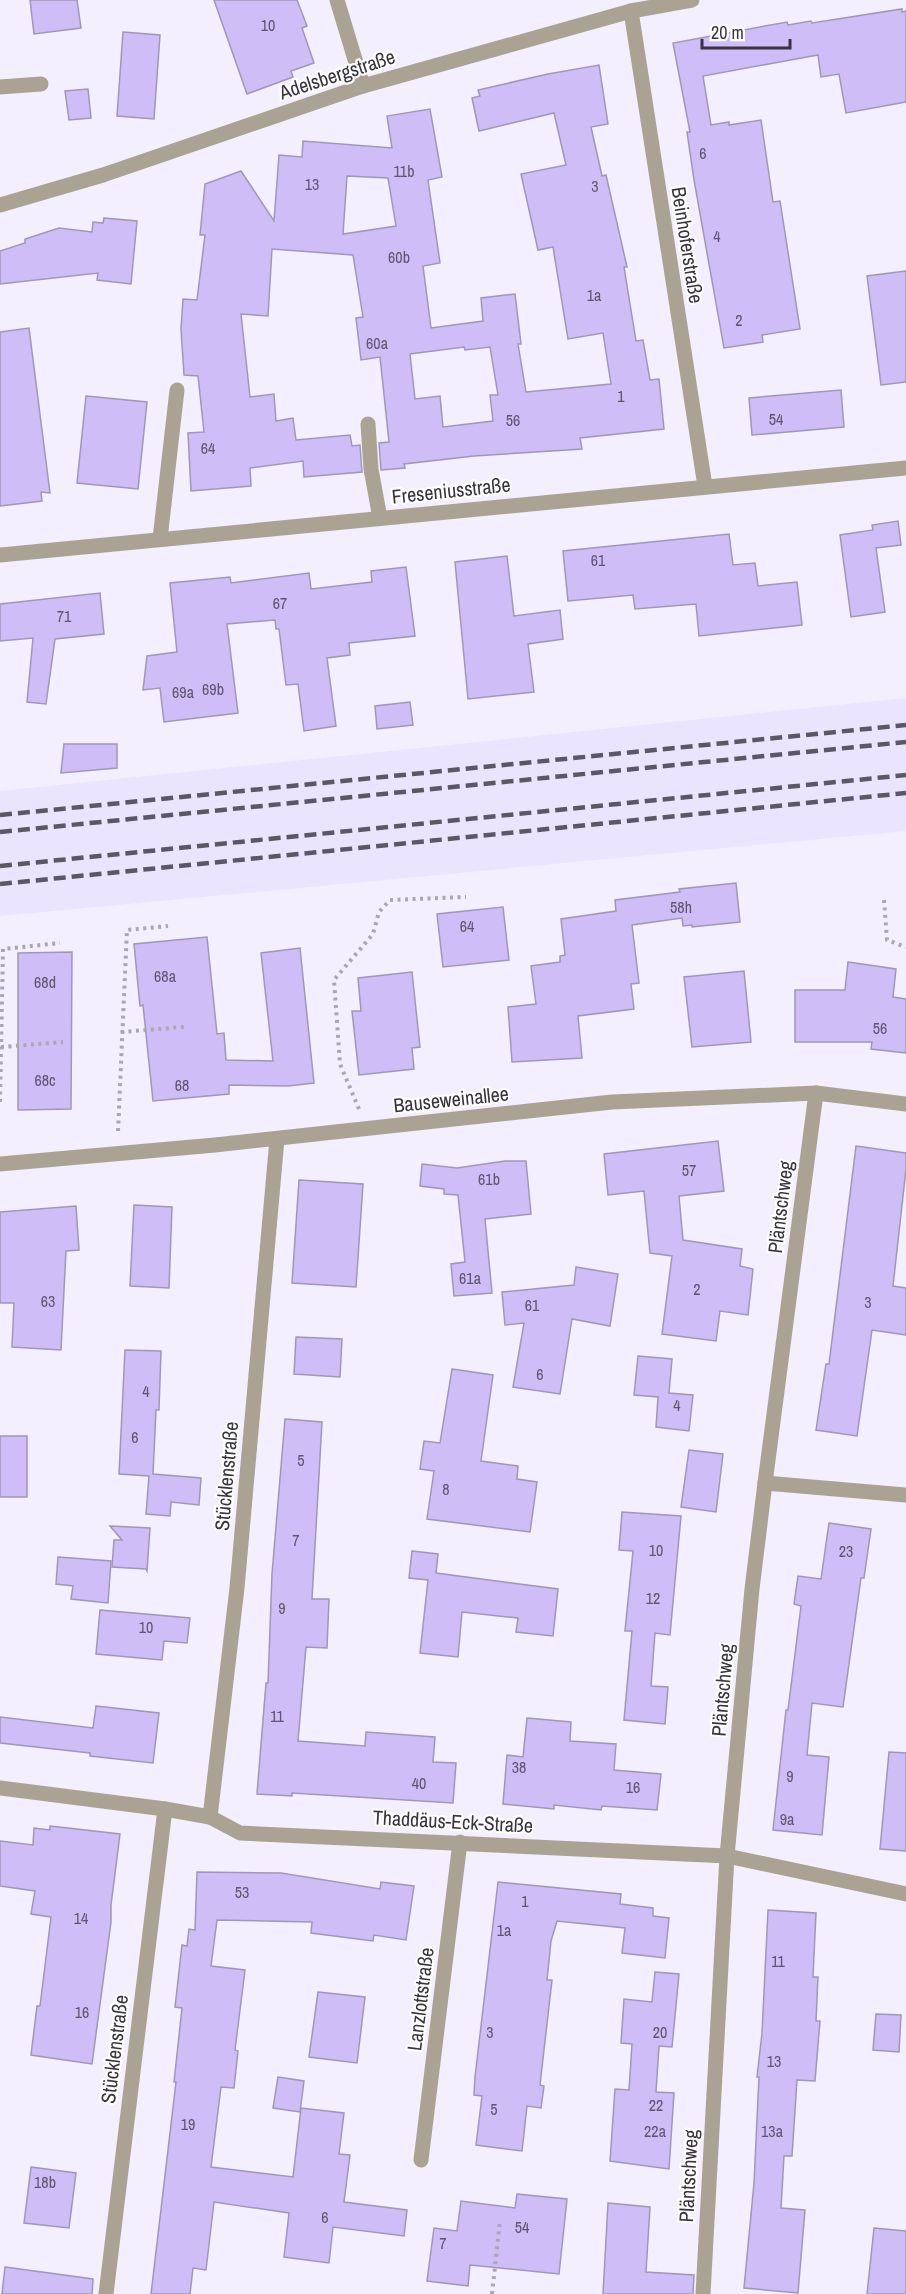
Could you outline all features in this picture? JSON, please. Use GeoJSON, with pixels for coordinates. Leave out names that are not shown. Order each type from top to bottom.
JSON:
{"type":"FeatureCollection","features":[{"type":"Feature","properties":{"kind":"street"},"geometry":{"type":"LineString","coordinates":[[337,0],[363,86]]}},
{"type":"Feature","properties":{"kind":"street","name":"Adelsbergstraße"},"geometry":{"type":"LineString","coordinates":[[0,205],[103,175],[363,86],[631,11],[692,0]]}},
{"type":"Feature","properties":{"kind":"street","name":"Beinhoferstraße"},"geometry":{"type":"LineString","coordinates":[[631,11],[705,486]]}},
{"type":"Feature","properties":{"kind":"street"},"geometry":{"type":"LineString","coordinates":[[0,87],[41,84]]}},
{"type":"Feature","properties":{"kind":"street"},"geometry":{"type":"LineString","coordinates":[[160,539],[177,390]]}},
{"type":"Feature","properties":{"kind":"street"},"geometry":{"type":"LineString","coordinates":[[368,424],[371,469],[380,518]]}},
{"type":"Feature","properties":{"kind":"street","name":"Freseniusstraße"},"geometry":{"type":"LineString","coordinates":[[0,555],[906,468]]}},
{"type":"Feature","properties":{"kind":"street","name":"Bauseweinallee"},"geometry":{"type":"LineString","coordinates":[[0,1164],[277,1139],[612,1102],[816,1093],[906,1104]]}},
{"type":"Feature","properties":{"kind":"street","name":"Pläntschweg"},"geometry":{"type":"LineString","coordinates":[[703,2294],[727,1856],[752,1590],[816,1093]]}},
{"type":"Feature","properties":{"kind":"street","name":"Stücklenstraße"},"geometry":{"type":"LineString","coordinates":[[210,1817],[237,1587],[277,1139]]}},
{"type":"Feature","properties":{"kind":"street"},"geometry":{"type":"LineString","coordinates":[[765,1483],[906,1495]]}},
{"type":"Feature","properties":{"kind":"street","name":"Thaddäus-Eck-Straße"},"geometry":{"type":"LineString","coordinates":[[0,1788],[210,1817],[240,1833],[727,1856],[906,1894]]}},
{"type":"Feature","properties":{"kind":"street","name":"Stücklenstraße"},"geometry":{"type":"LineString","coordinates":[[106,2294],[165,1809]]}},
{"type":"Feature","properties":{"kind":"street","name":"Lanzlottstraße"},"geometry":{"type":"LineString","coordinates":[[421,2160],[460,1842]]}},
{"type":"Feature","properties":{"kind":"path"},"geometry":{"type":"LineString","coordinates":[[367,1129],[340,1064],[334,980],[373,934],[379,912],[390,900],[466,897]]}},
{"type":"Feature","properties":{"kind":"path"},"geometry":{"type":"LineString","coordinates":[[884,900],[887,940],[906,947]]}},
{"type":"Feature","properties":{"kind":"path"},"geometry":{"type":"LineString","coordinates":[[120,1153],[117,1128],[127,930],[168,926]]}},
{"type":"Feature","properties":{"kind":"path"},"geometry":{"type":"LineString","coordinates":[[0,1101],[3,949],[60,944]]}},
{"type":"Feature","properties":{"kind":"path"},"geometry":{"type":"LineString","coordinates":[[121,1032],[184,1027]]}},
{"type":"Feature","properties":{"kind":"path"},"geometry":{"type":"LineString","coordinates":[[1,1047],[63,1042]]}},
{"type":"Feature","properties":{"kind":"path"},"geometry":{"type":"LineString","coordinates":[[492,2294],[500,2221]]}},
{"type":"Feature","properties":{"kind":"shaded area"},"geometry":{"type":"Polygon","coordinates":[[[906,698],[906,831],[0,916],[0,791],[906,698]]]}},
{"type":"Feature","properties":{"kind":"building"},"geometry":{"type":"Polygon","coordinates":[[[30,0],[77,0],[81,28],[34,34],[30,0]]]}},
{"type":"Feature","properties":{"kind":"building"},"geometry":{"type":"Polygon","coordinates":[[[214,0],[297,0],[307,26],[302,28],[314,63],[291,71],[293,77],[247,94],[214,0]]]}},
{"type":"Feature","properties":{"kind":"building"},"geometry":{"type":"Polygon","coordinates":[[[902,9],[902,12],[906,11],[906,102],[846,113],[839,74],[821,77],[818,55],[703,76],[711,125],[761,120],[773,202],[780,201],[800,329],[762,335],[763,342],[724,348],[694,180],[687,132],[690,132],[673,43],[787,22],[788,25],[811,21],[812,23],[902,9]]]}},
{"type":"Feature","properties":{"kind":"building"},"geometry":{"type":"Polygon","coordinates":[[[123,32],[160,35],[154,119],[117,116],[123,32]]]}},
{"type":"Feature","properties":{"kind":"building"},"geometry":{"type":"Polygon","coordinates":[[[599,65],[608,124],[591,127],[602,176],[606,175],[627,267],[624,267],[636,341],[643,340],[650,380],[659,379],[664,429],[580,438],[582,449],[474,456],[404,464],[405,468],[381,470],[379,443],[389,442],[380,357],[361,360],[356,318],[363,317],[353,255],[272,249],[268,316],[241,314],[250,397],[274,394],[276,421],[293,418],[296,440],[350,435],[352,446],[360,445],[362,472],[304,477],[303,461],[250,468],[251,486],[191,491],[188,433],[204,432],[198,376],[184,375],[181,329],[183,299],[197,300],[205,235],[200,235],[205,184],[241,171],[274,221],[279,155],[302,157],[303,141],[392,148],[387,116],[430,109],[442,177],[428,180],[440,263],[423,266],[431,328],[483,321],[481,298],[515,294],[521,344],[518,344],[526,392],[611,384],[603,333],[568,339],[553,247],[538,250],[521,174],[566,165],[554,113],[479,131],[472,98],[480,96],[478,90],[599,65]],[[347,176],[343,234],[396,226],[388,178],[347,176]],[[464,347],[410,354],[415,399],[440,396],[443,427],[493,421],[490,395],[498,395],[490,347],[465,350],[464,347]]]}},
{"type":"Feature","properties":{"kind":"building"},"geometry":{"type":"Polygon","coordinates":[[[88,89],[91,118],[69,120],[65,91],[88,89]]]}},
{"type":"Feature","properties":{"kind":"building"},"geometry":{"type":"Polygon","coordinates":[[[104,218],[137,221],[131,284],[97,280],[98,273],[0,284],[0,251],[25,243],[25,239],[59,228],[92,232],[93,222],[103,223],[104,218]]]}},
{"type":"Feature","properties":{"kind":"building"},"geometry":{"type":"Polygon","coordinates":[[[906,271],[906,382],[881,385],[867,276],[906,271]]]}},
{"type":"Feature","properties":{"kind":"building"},"geometry":{"type":"Polygon","coordinates":[[[29,328],[50,493],[41,492],[42,501],[0,506],[0,332],[29,328]]]}},
{"type":"Feature","properties":{"kind":"building"},"geometry":{"type":"Polygon","coordinates":[[[841,390],[844,427],[752,435],[749,398],[841,390]]]}},
{"type":"Feature","properties":{"kind":"building"},"geometry":{"type":"Polygon","coordinates":[[[86,396],[147,402],[138,489],[77,483],[86,396]]]}},
{"type":"Feature","properties":{"kind":"building"},"geometry":{"type":"Polygon","coordinates":[[[898,521],[901,545],[876,548],[885,612],[851,617],[840,535],[873,530],[872,525],[898,521]]]}},
{"type":"Feature","properties":{"kind":"building"},"geometry":{"type":"Polygon","coordinates":[[[729,534],[733,565],[755,563],[758,586],[797,582],[802,625],[699,636],[696,604],[635,609],[633,595],[568,601],[563,551],[729,534]]]}},
{"type":"Feature","properties":{"kind":"building"},"geometry":{"type":"Polygon","coordinates":[[[507,556],[514,616],[560,610],[563,639],[528,644],[534,692],[468,699],[455,562],[507,556]]]}},
{"type":"Feature","properties":{"kind":"building"},"geometry":{"type":"Polygon","coordinates":[[[406,567],[415,636],[349,643],[350,655],[327,658],[336,726],[304,731],[298,684],[286,685],[279,629],[276,629],[275,620],[227,624],[238,713],[164,722],[160,688],[143,690],[147,656],[177,652],[170,583],[230,577],[231,583],[309,573],[311,589],[372,582],[371,571],[406,567]]]}},
{"type":"Feature","properties":{"kind":"building"},"geometry":{"type":"Polygon","coordinates":[[[100,593],[104,634],[55,639],[46,704],[27,702],[33,638],[0,641],[0,604],[100,593]]]}},
{"type":"Feature","properties":{"kind":"building"},"geometry":{"type":"Polygon","coordinates":[[[410,702],[413,725],[377,729],[375,706],[410,702]]]}},
{"type":"Feature","properties":{"kind":"building"},"geometry":{"type":"Polygon","coordinates":[[[64,744],[117,744],[117,768],[61,773],[64,744]]]}},
{"type":"Feature","properties":{"kind":"building"},"geometry":{"type":"Polygon","coordinates":[[[736,883],[740,922],[692,927],[692,925],[683,926],[682,918],[632,925],[639,983],[631,984],[634,1009],[578,1016],[582,1058],[512,1062],[508,1007],[536,1004],[531,966],[560,962],[560,956],[565,955],[561,919],[616,911],[615,900],[680,892],[679,889],[736,883]]]}},
{"type":"Feature","properties":{"kind":"building"},"geometry":{"type":"Polygon","coordinates":[[[503,907],[509,960],[443,967],[437,914],[503,907]]]}},
{"type":"Feature","properties":{"kind":"building"},"geometry":{"type":"Polygon","coordinates":[[[207,937],[217,1034],[224,1033],[226,1060],[273,1061],[261,953],[300,948],[314,1083],[288,1086],[229,1085],[229,1094],[153,1101],[134,944],[207,937]]]}},
{"type":"Feature","properties":{"kind":"building"},"geometry":{"type":"Polygon","coordinates":[[[72,952],[71,1109],[18,1110],[18,953],[72,952]]]}},
{"type":"Feature","properties":{"kind":"building"},"geometry":{"type":"Polygon","coordinates":[[[848,962],[896,969],[893,997],[906,999],[906,1053],[871,1049],[872,1042],[795,1042],[795,990],[845,990],[848,962]]]}},
{"type":"Feature","properties":{"kind":"building"},"geometry":{"type":"Polygon","coordinates":[[[744,971],[751,1042],[692,1047],[684,977],[744,971]]]}},
{"type":"Feature","properties":{"kind":"building"},"geometry":{"type":"Polygon","coordinates":[[[412,972],[420,1047],[412,1048],[414,1069],[359,1075],[352,1011],[361,1011],[358,978],[412,972]]]}},
{"type":"Feature","properties":{"kind":"building"},"geometry":{"type":"Polygon","coordinates":[[[718,1141],[724,1191],[679,1196],[683,1240],[742,1249],[740,1266],[753,1269],[748,1315],[720,1311],[716,1341],[662,1334],[672,1256],[650,1253],[644,1191],[608,1195],[604,1154],[718,1141]]]}},
{"type":"Feature","properties":{"kind":"building"},"geometry":{"type":"Polygon","coordinates":[[[856,1146],[906,1153],[893,1286],[906,1288],[906,1335],[872,1330],[857,1436],[816,1430],[826,1364],[829,1364],[856,1146]]]}},
{"type":"Feature","properties":{"kind":"building"},"geometry":{"type":"Polygon","coordinates":[[[505,1161],[526,1161],[531,1214],[485,1219],[492,1293],[454,1296],[451,1264],[465,1262],[458,1195],[444,1194],[444,1189],[420,1186],[422,1164],[457,1168],[505,1161]]]}},
{"type":"Feature","properties":{"kind":"building"},"geometry":{"type":"Polygon","coordinates":[[[299,1180],[363,1184],[356,1287],[292,1283],[299,1180]]]}},
{"type":"Feature","properties":{"kind":"building"},"geometry":{"type":"Polygon","coordinates":[[[134,1205],[172,1207],[169,1288],[130,1286],[134,1205]]]}},
{"type":"Feature","properties":{"kind":"building"},"geometry":{"type":"Polygon","coordinates":[[[76,1206],[79,1250],[66,1251],[61,1350],[12,1347],[14,1303],[0,1303],[0,1212],[76,1206]]]}},
{"type":"Feature","properties":{"kind":"building"},"geometry":{"type":"Polygon","coordinates":[[[576,1267],[618,1274],[610,1326],[572,1319],[560,1394],[513,1387],[524,1323],[505,1325],[502,1292],[574,1285],[576,1267]]]}},
{"type":"Feature","properties":{"kind":"building"},"geometry":{"type":"Polygon","coordinates":[[[296,1337],[342,1339],[340,1377],[294,1374],[296,1337]]]}},
{"type":"Feature","properties":{"kind":"building"},"geometry":{"type":"Polygon","coordinates":[[[125,1350],[161,1351],[159,1410],[156,1410],[153,1474],[201,1478],[199,1505],[171,1502],[170,1516],[146,1514],[149,1476],[119,1474],[125,1350]]]}},
{"type":"Feature","properties":{"kind":"building"},"geometry":{"type":"Polygon","coordinates":[[[638,1356],[672,1359],[669,1393],[693,1395],[689,1431],[656,1427],[658,1397],[634,1395],[638,1356]]]}},
{"type":"Feature","properties":{"kind":"building"},"geometry":{"type":"Polygon","coordinates":[[[452,1369],[493,1375],[481,1461],[518,1466],[517,1479],[537,1482],[530,1532],[427,1519],[434,1471],[420,1469],[424,1441],[440,1443],[452,1369]]]}},
{"type":"Feature","properties":{"kind":"building"},"geometry":{"type":"Polygon","coordinates":[[[285,1419],[322,1422],[312,1599],[329,1599],[327,1648],[306,1647],[298,1741],[365,1746],[366,1732],[435,1737],[433,1762],[456,1763],[453,1803],[292,1793],[292,1796],[257,1794],[266,1683],[268,1683],[272,1574],[285,1419]]]}},
{"type":"Feature","properties":{"kind":"building"},"geometry":{"type":"Polygon","coordinates":[[[0,1436],[27,1436],[27,1497],[0,1497],[0,1436]]]}},
{"type":"Feature","properties":{"kind":"building"},"geometry":{"type":"Polygon","coordinates":[[[689,1450],[723,1454],[716,1512],[681,1507],[689,1450]]]}},
{"type":"Feature","properties":{"kind":"building"},"geometry":{"type":"Polygon","coordinates":[[[622,1512],[681,1516],[670,1635],[655,1633],[651,1686],[668,1687],[665,1724],[624,1720],[632,1631],[625,1631],[633,1551],[619,1550],[622,1512]]]}},
{"type":"Feature","properties":{"kind":"building"},"geometry":{"type":"Polygon","coordinates":[[[829,1523],[871,1529],[864,1578],[861,1578],[843,1707],[812,1703],[807,1755],[829,1757],[822,1835],[773,1830],[786,1710],[788,1710],[801,1606],[794,1604],[798,1576],[821,1579],[829,1523]]]}},
{"type":"Feature","properties":{"kind":"building"},"geometry":{"type":"Polygon","coordinates":[[[110,1526],[150,1528],[147,1571],[146,1569],[112,1567],[114,1540],[122,1540],[110,1526]]]}},
{"type":"Feature","properties":{"kind":"building"},"geometry":{"type":"Polygon","coordinates":[[[412,1551],[438,1554],[436,1573],[558,1589],[553,1636],[516,1632],[518,1618],[462,1612],[458,1657],[420,1653],[428,1580],[409,1578],[412,1551]]]}},
{"type":"Feature","properties":{"kind":"building"},"geometry":{"type":"Polygon","coordinates":[[[58,1557],[111,1561],[108,1603],[71,1599],[73,1586],[56,1584],[58,1557]]]}},
{"type":"Feature","properties":{"kind":"building"},"geometry":{"type":"Polygon","coordinates":[[[100,1610],[190,1618],[187,1643],[164,1641],[162,1660],[96,1654],[100,1610]]]}},
{"type":"Feature","properties":{"kind":"building"},"geometry":{"type":"Polygon","coordinates":[[[96,1706],[159,1713],[153,1763],[0,1743],[0,1717],[93,1728],[96,1706]]]}},
{"type":"Feature","properties":{"kind":"building"},"geometry":{"type":"Polygon","coordinates":[[[527,1718],[571,1722],[570,1741],[616,1744],[614,1770],[661,1774],[657,1810],[602,1806],[601,1810],[554,1805],[554,1809],[503,1804],[507,1755],[523,1757],[527,1718]]]}},
{"type":"Feature","properties":{"kind":"building"},"geometry":{"type":"Polygon","coordinates":[[[889,1752],[906,1753],[906,1851],[880,1849],[889,1752]]]}},
{"type":"Feature","properties":{"kind":"building"},"geometry":{"type":"Polygon","coordinates":[[[50,1826],[120,1834],[92,2064],[31,2055],[37,2006],[40,2006],[51,1917],[31,1914],[35,1891],[0,1886],[0,1841],[33,1845],[34,1828],[50,1830],[50,1826]]]}},
{"type":"Feature","properties":{"kind":"building"},"geometry":{"type":"Polygon","coordinates":[[[197,1872],[281,1873],[380,1889],[381,1882],[414,1886],[406,1940],[374,1935],[373,1941],[311,1933],[312,1922],[217,1920],[211,1966],[245,1970],[235,2050],[238,2051],[234,2088],[221,2087],[211,2167],[293,2177],[301,2108],[344,2113],[339,2154],[350,2155],[344,2202],[407,2210],[404,2236],[333,2227],[329,2263],[284,2257],[289,2213],[214,2202],[206,2270],[193,2268],[190,2294],[151,2294],[176,2082],[174,2082],[182,2008],[175,2007],[182,1945],[187,1946],[189,1929],[195,1930],[197,1872]]]}},
{"type":"Feature","properties":{"kind":"building"},"geometry":{"type":"Polygon","coordinates":[[[498,1882],[621,1894],[620,1904],[653,1908],[653,1916],[669,1918],[665,1958],[622,1953],[625,1928],[557,1921],[551,1941],[547,1980],[552,1980],[540,2085],[544,2086],[541,2108],[527,2106],[522,2151],[476,2145],[482,2096],[474,2095],[475,2077],[498,1882]]]}},
{"type":"Feature","properties":{"kind":"building"},"geometry":{"type":"Polygon","coordinates":[[[768,1910],[816,1913],[813,1977],[818,1977],[816,2021],[820,2021],[815,2081],[797,2080],[792,2156],[784,2156],[781,2208],[805,2210],[798,2293],[744,2288],[754,2183],[759,2077],[757,2077],[762,2033],[768,1910]]]}},
{"type":"Feature","properties":{"kind":"building"},"geometry":{"type":"Polygon","coordinates":[[[655,1972],[679,1974],[672,2047],[659,2046],[656,2092],[674,2093],[669,2169],[610,2161],[615,2089],[629,2090],[632,2044],[621,2043],[624,1999],[652,2002],[655,1972]]]}},
{"type":"Feature","properties":{"kind":"building"},"geometry":{"type":"Polygon","coordinates":[[[318,1992],[365,1997],[357,2063],[309,2057],[318,1992]]]}},
{"type":"Feature","properties":{"kind":"building"},"geometry":{"type":"Polygon","coordinates":[[[876,2014],[901,2015],[899,2052],[873,2050],[876,2014]]]}},
{"type":"Feature","properties":{"kind":"building"},"geometry":{"type":"Polygon","coordinates":[[[278,2077],[304,2081],[300,2112],[273,2108],[278,2077]]]}},
{"type":"Feature","properties":{"kind":"building"},"geometry":{"type":"Polygon","coordinates":[[[31,2167],[76,2173],[69,2228],[24,2223],[31,2167]]]}},
{"type":"Feature","properties":{"kind":"building"},"geometry":{"type":"Polygon","coordinates":[[[517,2194],[567,2199],[559,2274],[470,2265],[468,2286],[427,2281],[434,2228],[457,2231],[461,2201],[515,2208],[517,2194]]]}},
{"type":"Feature","properties":{"kind":"building"},"geometry":{"type":"Polygon","coordinates":[[[608,2203],[650,2207],[646,2272],[694,2275],[693,2294],[603,2294],[608,2203]]]}},
{"type":"Feature","properties":{"kind":"building"},"geometry":{"type":"Polygon","coordinates":[[[874,2228],[906,2231],[906,2294],[867,2294],[874,2228]]]}},
{"type":"Feature","properties":{"kind":"building"},"geometry":{"type":"Polygon","coordinates":[[[5,2267],[93,2279],[92,2294],[2,2294],[5,2267]]]}},
{"type":"Feature","properties":{"kind":"railway"},"geometry":{"type":"LineString","coordinates":[[0,815],[906,725]]}},
{"type":"Feature","properties":{"kind":"railway"},"geometry":{"type":"LineString","coordinates":[[0,832],[906,742]]}},
{"type":"Feature","properties":{"kind":"railway"},"geometry":{"type":"LineString","coordinates":[[0,866],[906,775]]}},
{"type":"Feature","properties":{"kind":"railway"},"geometry":{"type":"LineString","coordinates":[[0,884],[906,793]]}}]}
